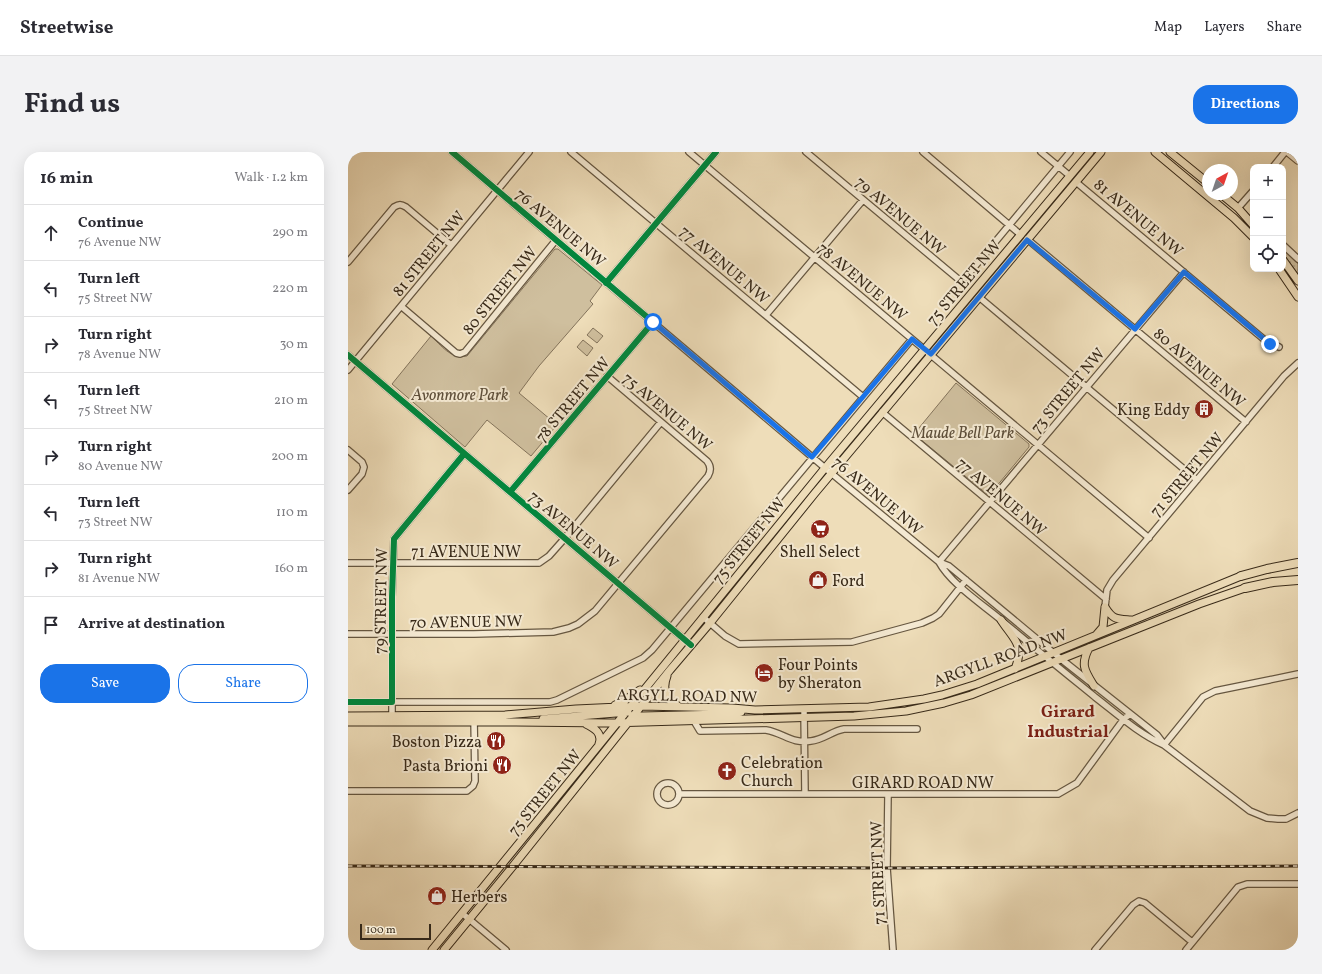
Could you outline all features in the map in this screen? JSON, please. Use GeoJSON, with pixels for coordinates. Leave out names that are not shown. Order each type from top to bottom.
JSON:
{"type":"FeatureCollection","features":[{"type":"Feature","properties":{"kind":"highway"},"geometry":{"type":"LineString","coordinates":[[1241,576],[1267,568],[1298,563]]}},
{"type":"Feature","properties":{"kind":"highway"},"geometry":{"type":"LineString","coordinates":[[1245,588],[1273,582],[1298,580]]}},
{"type":"Feature","properties":{"kind":"main road"},"geometry":{"type":"LineString","coordinates":[[348,155],[351,152]]}},
{"type":"Feature","properties":{"kind":"main road","name":"75 STREET NW"},"geometry":{"type":"LineString","coordinates":[[432,950],[463,914],[703,617],[828,470],[882,412],[979,297],[1070,176],[1090,152]]}},
{"type":"Feature","properties":{"kind":"main road","name":"75 STREET NW"},"geometry":{"type":"LineString","coordinates":[[444,950],[470,920],[670,670],[710,623],[828,470],[925,349],[1024,237],[1076,182],[1101,152]]}},
{"type":"Feature","properties":{"kind":"main road"},"geometry":{"type":"LineString","coordinates":[[1155,152],[1234,218],[1252,236]]}},
{"type":"Feature","properties":{"kind":"main road"},"geometry":{"type":"LineString","coordinates":[[1170,152],[1202,178]]}},
{"type":"Feature","properties":{"kind":"main road"},"geometry":{"type":"LineString","coordinates":[[1228,200],[1250,222]]}},
{"type":"Feature","properties":{"kind":"main road"},"geometry":{"type":"LineString","coordinates":[[1286,264],[1298,281]]}},
{"type":"Feature","properties":{"kind":"main road"},"geometry":{"type":"LineString","coordinates":[[1281,272],[1298,297]]}},
{"type":"Feature","properties":{"kind":"main road","name":"ARGYLL ROAD NW"},"geometry":{"type":"LineString","coordinates":[[474,719],[606,708],[628,710],[641,706],[755,710],[804,710],[869,707],[905,703],[958,690],[1014,669],[1241,576]]}},
{"type":"Feature","properties":{"kind":"main road","name":"ARGYLL ROAD NW"},"geometry":{"type":"LineString","coordinates":[[348,716],[392,719],[474,719],[586,724],[617,723],[631,720],[694,721],[871,716],[931,706],[971,695],[1199,604],[1245,588]]}},
{"type":"Feature","properties":{"kind":"main road"},"geometry":{"type":"LineString","coordinates":[[1106,603],[1113,617],[1118,619],[1134,620]]}},
{"type":"Feature","properties":{"kind":"main road"},"geometry":{"type":"LineString","coordinates":[[1095,636],[1103,627],[1106,603]]}},
{"type":"Feature","properties":{"kind":"main road"},"geometry":{"type":"LineString","coordinates":[[1001,620],[1016,640],[1019,650],[1019,659],[1014,669]]}},
{"type":"Feature","properties":{"kind":"main road"},"geometry":{"type":"LineString","coordinates":[[1089,648],[1084,657],[1084,663],[1087,673],[1094,686]]}},
{"type":"Feature","properties":{"kind":"main road"},"geometry":{"type":"LineString","coordinates":[[670,670],[665,681],[665,691],[671,702],[680,707]]}},
{"type":"Feature","properties":{"kind":"main road"},"geometry":{"type":"LineString","coordinates":[[606,708],[624,701],[647,686]]}},
{"type":"Feature","properties":{"kind":"main road"},"geometry":{"type":"LineString","coordinates":[[516,722],[628,710]]}},
{"type":"Feature","properties":{"kind":"main road"},"geometry":{"type":"LineString","coordinates":[[631,720],[642,716],[724,714],[755,710]]}},
{"type":"Feature","properties":{"kind":"main road","name":"ARGYLL ROAD NW"},"geometry":{"type":"LineString","coordinates":[[348,722],[392,719]]}},
{"type":"Feature","properties":{"kind":"main road"},"geometry":{"type":"LineString","coordinates":[[586,724],[600,735],[597,748]]}},
{"type":"Feature","properties":{"kind":"street","name":"76 AVENUE NW"},"geometry":{"type":"LineString","coordinates":[[452,152],[812,457],[939,562],[949,566],[1094,686],[1157,735],[1164,745]]}},
{"type":"Feature","properties":{"kind":"street","name":"81 STREET NW"},"geometry":{"type":"LineString","coordinates":[[348,370],[402,307],[451,245],[529,152]]}},
{"type":"Feature","properties":{"kind":"street","name":"77 AVENUE NW"},"geometry":{"type":"LineString","coordinates":[[571,152],[863,397]]}},
{"type":"Feature","properties":{"kind":"street","name":"78 AVENUE NW"},"geometry":{"type":"LineString","coordinates":[[689,152],[1149,538]]}},
{"type":"Feature","properties":{"kind":"street"},"geometry":{"type":"LineString","coordinates":[[606,282],[716,152]]}},
{"type":"Feature","properties":{"kind":"street","name":"79 AVENUE NW"},"geometry":{"type":"LineString","coordinates":[[806,152],[957,278],[961,279]]}},
{"type":"Feature","properties":{"kind":"street","name":"80 AVENUE NW"},"geometry":{"type":"LineString","coordinates":[[923,152],[1246,422]]}},
{"type":"Feature","properties":{"kind":"street"},"geometry":{"type":"LineString","coordinates":[[1041,152],[1070,176]]}},
{"type":"Feature","properties":{"kind":"street","name":"75 STREET NW"},"geometry":{"type":"LineString","coordinates":[[961,279],[966,276],[1070,152]]}},
{"type":"Feature","properties":{"kind":"street"},"geometry":{"type":"LineString","coordinates":[[1276,164],[1286,152],[1298,162]]}},
{"type":"Feature","properties":{"kind":"street","name":"81 AVENUE NW"},"geometry":{"type":"LineString","coordinates":[[1076,182],[1266,341],[1279,347]]}},
{"type":"Feature","properties":{"kind":"street"},"geometry":{"type":"LineString","coordinates":[[1250,194],[1238,208],[1250,218]]}},
{"type":"Feature","properties":{"kind":"street"},"geometry":{"type":"LineString","coordinates":[[766,316],[863,200]]}},
{"type":"Feature","properties":{"kind":"street"},"geometry":{"type":"LineString","coordinates":[[348,262],[398,204],[406,207],[451,245]]}},
{"type":"Feature","properties":{"kind":"street","name":"80 STREET NW"},"geometry":{"type":"LineString","coordinates":[[402,307],[456,353],[460,354],[465,352],[556,240]]}},
{"type":"Feature","properties":{"kind":"street"},"geometry":{"type":"LineString","coordinates":[[1286,248],[1298,259]]}},
{"type":"Feature","properties":{"kind":"street","name":"73 STREET NW"},"geometry":{"type":"LineString","coordinates":[[939,562],[1184,272]]}},
{"type":"Feature","properties":{"kind":"street"},"geometry":{"type":"LineString","coordinates":[[979,297],[1197,480]]}},
{"type":"Feature","properties":{"kind":"street","name":"78 STREET NW"},"geometry":{"type":"LineString","coordinates":[[510,492],[653,322]]}},
{"type":"Feature","properties":{"kind":"street","name":"75 STREET NW"},"geometry":{"type":"LineString","coordinates":[[392,702],[550,702],[645,657],[671,628],[812,457],[912,339]]}},
{"type":"Feature","properties":{"kind":"street","name":"73 AVENUE NW"},"geometry":{"type":"LineString","coordinates":[[348,355],[691,645]]}},
{"type":"Feature","properties":{"kind":"street","name":"71 STREET NW"},"geometry":{"type":"LineString","coordinates":[[1106,603],[1107,590],[1112,582],[1284,376],[1298,363]]}},
{"type":"Feature","properties":{"kind":"street","name":"75 AVENUE NW"},"geometry":{"type":"LineString","coordinates":[[607,376],[707,461],[710,467]]}},
{"type":"Feature","properties":{"kind":"street","name":"77 AVENUE NW"},"geometry":{"type":"LineString","coordinates":[[882,412],[990,502],[1106,603]]}},
{"type":"Feature","properties":{"kind":"street"},"geometry":{"type":"LineString","coordinates":[[565,538],[661,422]]}},
{"type":"Feature","properties":{"kind":"street"},"geometry":{"type":"LineString","coordinates":[[348,450],[362,462],[364,468],[362,474],[348,490]]}},
{"type":"Feature","properties":{"kind":"street","name":"79 STREET NW"},"geometry":{"type":"LineString","coordinates":[[392,719],[394,539],[464,454]]}},
{"type":"Feature","properties":{"kind":"street","name":"70 AVENUE NW"},"geometry":{"type":"LineString","coordinates":[[348,634],[544,633],[560,631],[578,624],[590,616],[619,584],[708,476],[710,467]]}},
{"type":"Feature","properties":{"kind":"street","name":"71 AVENUE NW"},"geometry":{"type":"LineString","coordinates":[[348,563],[540,564],[565,538]]}},
{"type":"Feature","properties":{"kind":"street","name":"76 AVENUE NW"},"geometry":{"type":"LineString","coordinates":[[939,562],[945,572],[1044,657],[1124,720],[1153,740],[1164,745],[1250,811],[1267,818],[1278,819],[1286,819],[1298,813]]}},
{"type":"Feature","properties":{"kind":"street"},"geometry":{"type":"LineString","coordinates":[[703,617],[725,636],[739,644],[852,642],[887,634],[928,621],[936,616],[966,580]]}},
{"type":"Feature","properties":{"kind":"street"},"geometry":{"type":"LineString","coordinates":[[1164,745],[1207,694],[1215,691],[1298,674]]}},
{"type":"Feature","properties":{"kind":"street"},"geometry":{"type":"LineString","coordinates":[[348,702],[392,702]]}},
{"type":"Feature","properties":{"kind":"street"},"geometry":{"type":"LineString","coordinates":[[804,710],[805,794]]}},
{"type":"Feature","properties":{"kind":"street","name":"GIRARD ROAD NW"},"geometry":{"type":"LineString","coordinates":[[680,794],[1058,794],[1076,783],[1130,714]]}},
{"type":"Feature","properties":{"kind":"street"},"geometry":{"type":"LineString","coordinates":[[348,791],[467,791],[473,786],[475,780],[474,719]]}},
{"type":"Feature","properties":{"kind":"street","name":"ARGYLL ROAD NW"},"geometry":{"type":"LineString","coordinates":[[694,721],[700,730],[766,730],[794,741],[804,742],[816,740],[840,730],[917,729]]}},
{"type":"Feature","properties":{"kind":"street"},"geometry":{"type":"LineString","coordinates":[[670,783],[677,787],[680,794],[676,802],[668,805],[659,800],[657,793],[663,784],[670,783]]}},
{"type":"Feature","properties":{"kind":"street","name":"71 STREET NW"},"geometry":{"type":"LineString","coordinates":[[888,795],[888,868],[892,950]]}},
{"type":"Feature","properties":{"kind":"street"},"geometry":{"type":"LineString","coordinates":[[1186,950],[1238,887],[1247,884],[1298,884]]}},
{"type":"Feature","properties":{"kind":"street"},"geometry":{"type":"LineString","coordinates":[[1095,950],[1132,904],[1138,901],[1145,902],[1192,942]]}},
{"type":"Feature","properties":{"kind":"street"},"geometry":{"type":"LineString","coordinates":[[463,914],[506,950]]}},
{"type":"Feature","properties":{"kind":"green space","name":"Avonmore Park"},"geometry":{"type":"Polygon","coordinates":[[[555,249],[558,249],[602,285],[590,301],[593,304],[539,366],[519,393],[557,425],[531,456],[487,420],[465,447],[392,384],[431,336],[451,354],[456,356],[467,356],[555,249]]]}},
{"type":"Feature","properties":{"kind":"green space"},"geometry":{"type":"Polygon","coordinates":[[[1286,251],[1298,264],[1298,274],[1286,257],[1286,251]]]}},
{"type":"Feature","properties":{"kind":"green space"},"geometry":{"type":"Polygon","coordinates":[[[593,328],[603,336],[597,343],[587,335],[593,328]]]}},
{"type":"Feature","properties":{"kind":"green space"},"geometry":{"type":"Polygon","coordinates":[[[583,340],[593,348],[587,356],[577,347],[583,340]]]}},
{"type":"Feature","properties":{"kind":"green space","name":"Maude Bell Park"},"geometry":{"type":"Polygon","coordinates":[[[956,383],[1029,444],[1029,447],[991,493],[987,494],[914,434],[956,383]]]}},
{"type":"Feature","properties":{"kind":"railway"},"geometry":{"type":"LineString","coordinates":[[348,866],[887,868],[1298,866]]}},
{"type":"Feature","properties":{"kind":"cycle path"},"geometry":{"type":"LineString","coordinates":[[452,152],[653,322],[510,492]]}},
{"type":"Feature","properties":{"kind":"cycle path"},"geometry":{"type":"LineString","coordinates":[[606,283],[716,152]]}},
{"type":"Feature","properties":{"kind":"cycle path"},"geometry":{"type":"LineString","coordinates":[[348,355],[691,645]]}},
{"type":"Feature","properties":{"kind":"cycle path"},"geometry":{"type":"LineString","coordinates":[[348,702],[392,702],[392,597],[394,539],[464,454]]}},
{"type":"Feature","properties":{"kind":"place","name":"King Eddy"},"geometry":{"type":"Point","coordinates":[1204,409]}},
{"type":"Feature","properties":{"kind":"place","name":"Shell Select"},"geometry":{"type":"Point","coordinates":[820,529]}},
{"type":"Feature","properties":{"kind":"place","name":"Ford"},"geometry":{"type":"Point","coordinates":[818,580]}},
{"type":"Feature","properties":{"kind":"place","name":"Four Points by Sheraton"},"geometry":{"type":"Point","coordinates":[764,673]}},
{"type":"Feature","properties":{"kind":"place","name":"Boston Pizza"},"geometry":{"type":"Point","coordinates":[496,741]}},
{"type":"Feature","properties":{"kind":"place","name":"Pasta Brioni"},"geometry":{"type":"Point","coordinates":[502,765]}},
{"type":"Feature","properties":{"kind":"place","name":"Celebration Church"},"geometry":{"type":"Point","coordinates":[727,771]}},
{"type":"Feature","properties":{"kind":"place","name":"Herbers"},"geometry":{"type":"Point","coordinates":[437,896]}},
{"type":"Feature","properties":{"kind":"district","name":"Girard Industrial"},"geometry":{"type":"Point","coordinates":[1068,721]}},
{"type":"Feature","properties":{"kind":"route"},"geometry":{"type":"LineString","coordinates":[[653,322],[812,457],[912,339],[931,354],[1027,240],[1135,329],[1184,272],[1270,344]]}}]}
